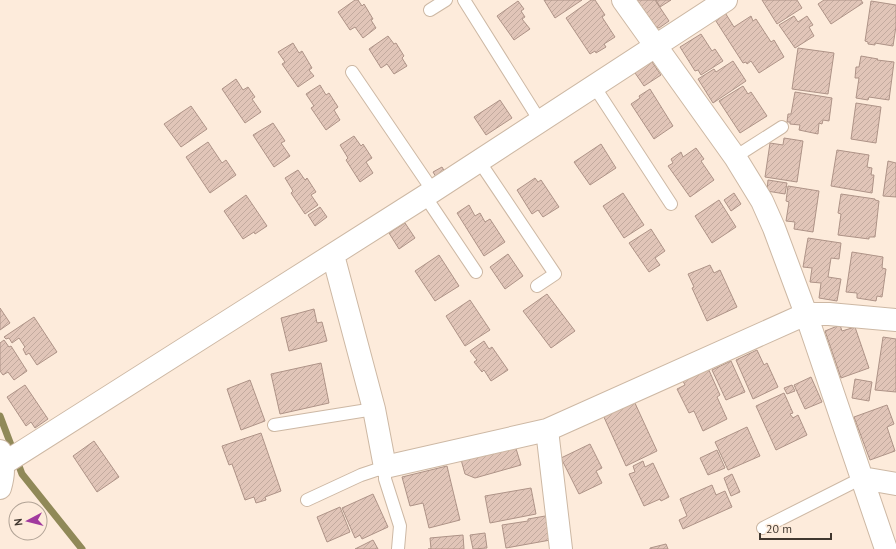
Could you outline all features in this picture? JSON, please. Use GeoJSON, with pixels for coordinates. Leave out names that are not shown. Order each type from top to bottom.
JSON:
{"type":"FeatureCollection","features":[{"type":"Feature","properties":{"kind":"street"},"geometry":{"type":"LineString","coordinates":[[624,0],[735,157],[762,201],[774,228],[806,314],[886,549]]}},
{"type":"Feature","properties":{"kind":"street"},"geometry":{"type":"LineString","coordinates":[[0,488],[3,478],[2,457],[333,255],[726,0]]}},
{"type":"Feature","properties":{"kind":"street"},"geometry":{"type":"LineString","coordinates":[[333,255],[374,409],[385,467],[547,430],[806,314],[829,314],[896,320]]}},
{"type":"Feature","properties":{"kind":"street"},"geometry":{"type":"LineString","coordinates":[[547,430],[561,549]]}},
{"type":"Feature","properties":{"kind":"street"},"geometry":{"type":"LineString","coordinates":[[862,478],[896,484]]}},
{"type":"Feature","properties":{"kind":"lane"},"geometry":{"type":"LineString","coordinates":[[430,10],[446,0]]}},
{"type":"Feature","properties":{"kind":"lane"},"geometry":{"type":"LineString","coordinates":[[464,0],[540,122]]}},
{"type":"Feature","properties":{"kind":"lane"},"geometry":{"type":"LineString","coordinates":[[352,72],[429,193],[476,272]]}},
{"type":"Feature","properties":{"kind":"lane"},"geometry":{"type":"LineString","coordinates":[[594,86],[672,204]]}},
{"type":"Feature","properties":{"kind":"lane"},"geometry":{"type":"LineString","coordinates":[[735,157],[782,127]]}},
{"type":"Feature","properties":{"kind":"lane"},"geometry":{"type":"LineString","coordinates":[[479,161],[555,274],[537,286]]}},
{"type":"Feature","properties":{"kind":"lane"},"geometry":{"type":"LineString","coordinates":[[274,425],[374,409]]}},
{"type":"Feature","properties":{"kind":"lane"},"geometry":{"type":"LineString","coordinates":[[307,500],[361,475],[385,467],[385,479],[400,526],[398,549]]}},
{"type":"Feature","properties":{"kind":"lane"},"geometry":{"type":"LineString","coordinates":[[763,528],[862,478]]}},
{"type":"Feature","properties":{"kind":"building"},"geometry":{"type":"Polygon","coordinates":[[[355,0],[358,0],[362,6],[364,4],[373,19],[371,20],[376,28],[363,38],[355,27],[350,30],[338,12],[355,0]]]}},
{"type":"Feature","properties":{"kind":"building"},"geometry":{"type":"Polygon","coordinates":[[[544,0],[582,0],[555,18],[544,0]]]}},
{"type":"Feature","properties":{"kind":"building"},"geometry":{"type":"Polygon","coordinates":[[[591,0],[595,0],[605,15],[602,17],[615,37],[604,44],[606,47],[596,53],[595,51],[590,54],[566,18],[591,0]]]}},
{"type":"Feature","properties":{"kind":"building"},"geometry":{"type":"Polygon","coordinates":[[[634,0],[655,0],[669,21],[659,28],[654,26],[634,0]]]}},
{"type":"Feature","properties":{"kind":"building"},"geometry":{"type":"Polygon","coordinates":[[[656,0],[671,0],[660,7],[656,0]]]}},
{"type":"Feature","properties":{"kind":"building"},"geometry":{"type":"Polygon","coordinates":[[[762,0],[797,0],[802,8],[777,24],[762,0]]]}},
{"type":"Feature","properties":{"kind":"building"},"geometry":{"type":"Polygon","coordinates":[[[824,0],[861,0],[863,3],[831,24],[818,4],[824,0]]]}},
{"type":"Feature","properties":{"kind":"building"},"geometry":{"type":"Polygon","coordinates":[[[518,1],[524,9],[521,11],[525,17],[522,19],[530,29],[514,40],[497,16],[518,1]]]}},
{"type":"Feature","properties":{"kind":"building"},"geometry":{"type":"Polygon","coordinates":[[[871,1],[896,5],[896,26],[893,46],[875,43],[875,45],[868,44],[868,42],[865,41],[871,1]]]}},
{"type":"Feature","properties":{"kind":"building"},"geometry":{"type":"Polygon","coordinates":[[[724,11],[734,27],[751,16],[753,21],[756,19],[771,42],[774,40],[784,57],[759,73],[751,61],[747,64],[746,62],[743,63],[714,18],[724,11]]]}},
{"type":"Feature","properties":{"kind":"building"},"geometry":{"type":"Polygon","coordinates":[[[794,16],[798,22],[807,16],[813,25],[809,27],[814,36],[795,48],[779,25],[794,16]]]}},
{"type":"Feature","properties":{"kind":"building"},"geometry":{"type":"Polygon","coordinates":[[[701,34],[712,51],[715,49],[723,61],[701,75],[698,70],[695,71],[680,47],[701,34]]]}},
{"type":"Feature","properties":{"kind":"building"},"geometry":{"type":"Polygon","coordinates":[[[388,36],[394,44],[396,43],[404,56],[402,58],[407,66],[394,74],[387,64],[381,68],[369,49],[388,36]]]}},
{"type":"Feature","properties":{"kind":"building"},"geometry":{"type":"Polygon","coordinates":[[[293,43],[299,53],[302,51],[312,68],[309,70],[314,76],[298,87],[282,64],[285,62],[278,52],[293,43]]]}},
{"type":"Feature","properties":{"kind":"building"},"geometry":{"type":"Polygon","coordinates":[[[798,48],[834,53],[828,94],[792,89],[798,48]]]}},
{"type":"Feature","properties":{"kind":"building"},"geometry":{"type":"Polygon","coordinates":[[[861,56],[894,62],[889,100],[869,97],[868,100],[856,98],[859,78],[855,78],[856,67],[859,67],[861,56]]]}},
{"type":"Feature","properties":{"kind":"building"},"geometry":{"type":"Polygon","coordinates":[[[650,59],[661,75],[644,86],[633,70],[650,59]]]}},
{"type":"Feature","properties":{"kind":"building"},"geometry":{"type":"Polygon","coordinates":[[[733,61],[746,81],[713,103],[698,79],[714,69],[716,72],[733,61]]]}},
{"type":"Feature","properties":{"kind":"building"},"geometry":{"type":"Polygon","coordinates":[[[236,79],[243,90],[248,87],[255,97],[252,99],[261,112],[245,123],[222,89],[236,79]]]}},
{"type":"Feature","properties":{"kind":"building"},"geometry":{"type":"Polygon","coordinates":[[[320,85],[326,95],[329,93],[338,107],[334,110],[340,120],[326,130],[311,108],[314,106],[306,94],[320,85]]]}},
{"type":"Feature","properties":{"kind":"building"},"geometry":{"type":"Polygon","coordinates":[[[743,86],[748,94],[751,92],[767,116],[740,133],[719,101],[743,86]]]}},
{"type":"Feature","properties":{"kind":"building"},"geometry":{"type":"Polygon","coordinates":[[[650,89],[673,126],[654,139],[631,104],[640,98],[639,96],[650,89]]]}},
{"type":"Feature","properties":{"kind":"building"},"geometry":{"type":"Polygon","coordinates":[[[795,92],[832,98],[829,121],[823,120],[822,124],[819,123],[818,134],[799,130],[800,125],[790,124],[790,122],[787,122],[788,114],[791,114],[795,92]]]}},
{"type":"Feature","properties":{"kind":"building"},"geometry":{"type":"Polygon","coordinates":[[[500,100],[512,118],[486,135],[474,117],[500,100]]]}},
{"type":"Feature","properties":{"kind":"building"},"geometry":{"type":"Polygon","coordinates":[[[856,103],[881,107],[876,143],[851,139],[856,103]]]}},
{"type":"Feature","properties":{"kind":"building"},"geometry":{"type":"Polygon","coordinates":[[[191,106],[207,129],[181,147],[164,124],[191,106]]]}},
{"type":"Feature","properties":{"kind":"building"},"geometry":{"type":"Polygon","coordinates":[[[273,123],[285,141],[281,143],[290,156],[274,167],[253,135],[273,123]]]}},
{"type":"Feature","properties":{"kind":"building"},"geometry":{"type":"Polygon","coordinates":[[[354,136],[361,146],[363,144],[372,158],[366,162],[373,173],[360,182],[346,160],[348,158],[340,145],[354,136]]]}},
{"type":"Feature","properties":{"kind":"building"},"geometry":{"type":"Polygon","coordinates":[[[784,138],[803,141],[797,182],[765,177],[770,143],[783,145],[784,138]]]}},
{"type":"Feature","properties":{"kind":"building"},"geometry":{"type":"Polygon","coordinates":[[[208,142],[222,163],[226,160],[236,175],[210,193],[186,157],[208,142]]]}},
{"type":"Feature","properties":{"kind":"building"},"geometry":{"type":"Polygon","coordinates":[[[601,144],[616,168],[590,185],[574,162],[601,144]]]}},
{"type":"Feature","properties":{"kind":"building"},"geometry":{"type":"Polygon","coordinates":[[[696,148],[704,159],[701,161],[714,180],[690,197],[668,166],[673,163],[671,159],[681,152],[683,157],[696,148]]]}},
{"type":"Feature","properties":{"kind":"building"},"geometry":{"type":"Polygon","coordinates":[[[837,150],[869,155],[867,167],[872,168],[871,175],[874,175],[872,193],[831,186],[837,150]]]}},
{"type":"Feature","properties":{"kind":"building"},"geometry":{"type":"Polygon","coordinates":[[[888,161],[896,163],[896,197],[883,196],[888,161]]]}},
{"type":"Feature","properties":{"kind":"building"},"geometry":{"type":"Polygon","coordinates":[[[442,167],[445,172],[436,177],[433,172],[442,167]]]}},
{"type":"Feature","properties":{"kind":"building"},"geometry":{"type":"Polygon","coordinates":[[[298,170],[305,180],[307,178],[316,192],[311,195],[318,205],[305,214],[291,193],[293,191],[285,178],[298,170]]]}},
{"type":"Feature","properties":{"kind":"building"},"geometry":{"type":"Polygon","coordinates":[[[535,178],[538,182],[541,180],[559,207],[543,217],[538,210],[532,214],[517,190],[535,178]]]}},
{"type":"Feature","properties":{"kind":"building"},"geometry":{"type":"Polygon","coordinates":[[[768,180],[787,183],[785,194],[767,191],[768,180]]]}},
{"type":"Feature","properties":{"kind":"building"},"geometry":{"type":"Polygon","coordinates":[[[788,186],[819,191],[813,232],[794,229],[795,222],[786,221],[789,202],[786,201],[788,186]]]}},
{"type":"Feature","properties":{"kind":"building"},"geometry":{"type":"Polygon","coordinates":[[[623,193],[644,225],[624,238],[603,206],[623,193]]]}},
{"type":"Feature","properties":{"kind":"building"},"geometry":{"type":"Polygon","coordinates":[[[734,193],[741,204],[731,211],[724,200],[734,193]]]}},
{"type":"Feature","properties":{"kind":"building"},"geometry":{"type":"Polygon","coordinates":[[[841,194],[875,199],[879,201],[875,237],[869,237],[869,239],[838,235],[841,214],[838,213],[841,194]]]}},
{"type":"Feature","properties":{"kind":"building"},"geometry":{"type":"Polygon","coordinates":[[[246,195],[267,226],[255,234],[254,232],[243,239],[224,211],[246,195]]]}},
{"type":"Feature","properties":{"kind":"building"},"geometry":{"type":"Polygon","coordinates":[[[719,200],[736,227],[712,243],[695,216],[719,200]]]}},
{"type":"Feature","properties":{"kind":"building"},"geometry":{"type":"Polygon","coordinates":[[[469,205],[475,216],[480,213],[485,222],[490,219],[505,242],[484,256],[457,213],[469,205]]]}},
{"type":"Feature","properties":{"kind":"building"},"geometry":{"type":"Polygon","coordinates":[[[320,207],[327,217],[315,226],[308,215],[320,207]]]}},
{"type":"Feature","properties":{"kind":"building"},"geometry":{"type":"Polygon","coordinates":[[[405,223],[415,238],[399,249],[389,233],[405,223]]]}},
{"type":"Feature","properties":{"kind":"building"},"geometry":{"type":"Polygon","coordinates":[[[651,229],[665,251],[655,258],[660,265],[649,272],[629,243],[651,229]]]}},
{"type":"Feature","properties":{"kind":"building"},"geometry":{"type":"Polygon","coordinates":[[[808,238],[841,243],[839,259],[831,258],[828,277],[841,279],[837,301],[819,298],[821,283],[810,282],[812,268],[803,267],[808,238]]]}},
{"type":"Feature","properties":{"kind":"building"},"geometry":{"type":"Polygon","coordinates":[[[852,252],[883,257],[882,268],[886,269],[882,297],[877,296],[876,301],[857,298],[857,293],[846,292],[852,252]]]}},
{"type":"Feature","properties":{"kind":"building"},"geometry":{"type":"Polygon","coordinates":[[[508,254],[523,276],[505,289],[490,267],[508,254]]]}},
{"type":"Feature","properties":{"kind":"building"},"geometry":{"type":"Polygon","coordinates":[[[439,255],[459,286],[435,301],[415,271],[439,255]]]}},
{"type":"Feature","properties":{"kind":"building"},"geometry":{"type":"Polygon","coordinates":[[[710,265],[714,273],[720,270],[737,307],[707,321],[692,288],[694,287],[688,274],[710,265]]]}},
{"type":"Feature","properties":{"kind":"building"},"geometry":{"type":"Polygon","coordinates":[[[547,294],[575,331],[551,348],[523,311],[547,294]]]}},
{"type":"Feature","properties":{"kind":"building"},"geometry":{"type":"Polygon","coordinates":[[[470,300],[490,330],[465,346],[446,316],[470,300]]]}},
{"type":"Feature","properties":{"kind":"building"},"geometry":{"type":"Polygon","coordinates":[[[0,308],[10,323],[0,330],[0,308]]]}},
{"type":"Feature","properties":{"kind":"building"},"geometry":{"type":"Polygon","coordinates":[[[314,309],[317,323],[322,322],[327,341],[289,351],[281,318],[314,309]]]}},
{"type":"Feature","properties":{"kind":"building"},"geometry":{"type":"Polygon","coordinates":[[[34,317],[57,352],[37,365],[29,353],[26,355],[23,349],[25,347],[19,338],[12,343],[9,338],[6,339],[4,337],[34,317]]]}},
{"type":"Feature","properties":{"kind":"building"},"geometry":{"type":"Polygon","coordinates":[[[840,325],[842,331],[855,327],[869,368],[841,378],[825,331],[840,325]]]}},
{"type":"Feature","properties":{"kind":"building"},"geometry":{"type":"Polygon","coordinates":[[[883,337],[896,339],[896,392],[875,390],[883,337]]]}},
{"type":"Feature","properties":{"kind":"building"},"geometry":{"type":"Polygon","coordinates":[[[4,340],[9,347],[11,346],[27,371],[14,380],[8,372],[3,375],[0,371],[0,343],[4,340]]]}},
{"type":"Feature","properties":{"kind":"building"},"geometry":{"type":"Polygon","coordinates":[[[484,341],[489,349],[492,347],[508,370],[491,381],[484,370],[482,372],[474,362],[477,360],[470,351],[484,341]]]}},
{"type":"Feature","properties":{"kind":"building"},"geometry":{"type":"Polygon","coordinates":[[[757,350],[764,365],[767,363],[778,387],[753,399],[736,360],[757,350]]]}},
{"type":"Feature","properties":{"kind":"building"},"geometry":{"type":"Polygon","coordinates":[[[731,361],[745,392],[726,400],[712,370],[731,361]]]}},
{"type":"Feature","properties":{"kind":"building"},"geometry":{"type":"Polygon","coordinates":[[[321,363],[329,403],[280,414],[271,374],[321,363]]]}},
{"type":"Feature","properties":{"kind":"building"},"geometry":{"type":"Polygon","coordinates":[[[708,368],[720,395],[717,397],[727,419],[703,431],[694,411],[689,413],[677,389],[685,385],[682,379],[708,368]]]}},
{"type":"Feature","properties":{"kind":"building"},"geometry":{"type":"Polygon","coordinates":[[[811,377],[822,402],[805,409],[794,385],[811,377]]]}},
{"type":"Feature","properties":{"kind":"building"},"geometry":{"type":"Polygon","coordinates":[[[855,379],[872,382],[869,401],[852,398],[855,379]]]}},
{"type":"Feature","properties":{"kind":"building"},"geometry":{"type":"Polygon","coordinates":[[[250,380],[265,421],[241,430],[227,389],[250,380]]]}},
{"type":"Feature","properties":{"kind":"building"},"geometry":{"type":"Polygon","coordinates":[[[25,385],[48,419],[35,428],[31,422],[26,426],[7,397],[25,385]]]}},
{"type":"Feature","properties":{"kind":"building"},"geometry":{"type":"Polygon","coordinates":[[[792,385],[795,391],[787,394],[784,388],[792,385]]]}},
{"type":"Feature","properties":{"kind":"building"},"geometry":{"type":"Polygon","coordinates":[[[784,393],[793,413],[790,414],[793,418],[798,415],[807,435],[776,450],[756,406],[784,393]]]}},
{"type":"Feature","properties":{"kind":"building"},"geometry":{"type":"Polygon","coordinates":[[[634,401],[657,451],[626,466],[603,415],[634,401]]]}},
{"type":"Feature","properties":{"kind":"building"},"geometry":{"type":"Polygon","coordinates":[[[887,405],[894,424],[887,427],[895,451],[870,460],[854,417],[887,405]]]}},
{"type":"Feature","properties":{"kind":"building"},"geometry":{"type":"Polygon","coordinates":[[[747,427],[760,456],[728,470],[715,442],[747,427]]]}},
{"type":"Feature","properties":{"kind":"building"},"geometry":{"type":"Polygon","coordinates":[[[261,433],[281,491],[265,497],[266,500],[256,503],[254,497],[245,500],[232,464],[229,465],[222,446],[261,433]]]}},
{"type":"Feature","properties":{"kind":"building"},"geometry":{"type":"Polygon","coordinates":[[[94,441],[119,477],[97,492],[73,456],[94,441]]]}},
{"type":"Feature","properties":{"kind":"building"},"geometry":{"type":"Polygon","coordinates":[[[514,442],[521,465],[475,478],[465,474],[460,456],[514,442]]]}},
{"type":"Feature","properties":{"kind":"building"},"geometry":{"type":"Polygon","coordinates":[[[590,444],[602,468],[596,471],[602,483],[579,494],[561,458],[590,444]]]}},
{"type":"Feature","properties":{"kind":"building"},"geometry":{"type":"Polygon","coordinates":[[[717,450],[725,468],[708,475],[700,458],[717,450]]]}},
{"type":"Feature","properties":{"kind":"building"},"geometry":{"type":"Polygon","coordinates":[[[643,461],[645,467],[653,463],[669,497],[644,506],[629,474],[635,472],[633,466],[643,461]]]}},
{"type":"Feature","properties":{"kind":"building"},"geometry":{"type":"Polygon","coordinates":[[[447,466],[460,520],[429,528],[423,503],[410,506],[402,477],[447,466]]]}},
{"type":"Feature","properties":{"kind":"building"},"geometry":{"type":"Polygon","coordinates":[[[732,474],[740,492],[731,496],[724,478],[732,474]]]}},
{"type":"Feature","properties":{"kind":"building"},"geometry":{"type":"Polygon","coordinates":[[[712,485],[716,495],[725,491],[732,507],[683,529],[679,520],[687,516],[680,499],[712,485]]]}},
{"type":"Feature","properties":{"kind":"building"},"geometry":{"type":"Polygon","coordinates":[[[531,488],[536,514],[490,523],[485,496],[531,488]]]}},
{"type":"Feature","properties":{"kind":"building"},"geometry":{"type":"Polygon","coordinates":[[[373,494],[388,527],[362,539],[360,535],[355,538],[342,508],[373,494]]]}},
{"type":"Feature","properties":{"kind":"building"},"geometry":{"type":"Polygon","coordinates":[[[340,507],[350,532],[327,542],[317,517],[340,507]]]}},
{"type":"Feature","properties":{"kind":"building"},"geometry":{"type":"Polygon","coordinates":[[[551,515],[556,539],[506,548],[502,525],[528,521],[528,519],[551,515]]]}},
{"type":"Feature","properties":{"kind":"building"},"geometry":{"type":"Polygon","coordinates":[[[485,533],[487,548],[473,549],[470,535],[485,533]]]}},
{"type":"Feature","properties":{"kind":"building"},"geometry":{"type":"Polygon","coordinates":[[[463,535],[464,549],[431,549],[430,538],[463,535]]]}},
{"type":"Feature","properties":{"kind":"building"},"geometry":{"type":"Polygon","coordinates":[[[373,540],[378,549],[355,549],[373,540]]]}},
{"type":"Feature","properties":{"kind":"building"},"geometry":{"type":"Polygon","coordinates":[[[666,544],[668,549],[650,549],[650,548],[666,544]]]}},
{"type":"Feature","properties":{"kind":"waterway"},"geometry":{"type":"LineString","coordinates":[[0,416],[22,474],[82,549]]}}]}
